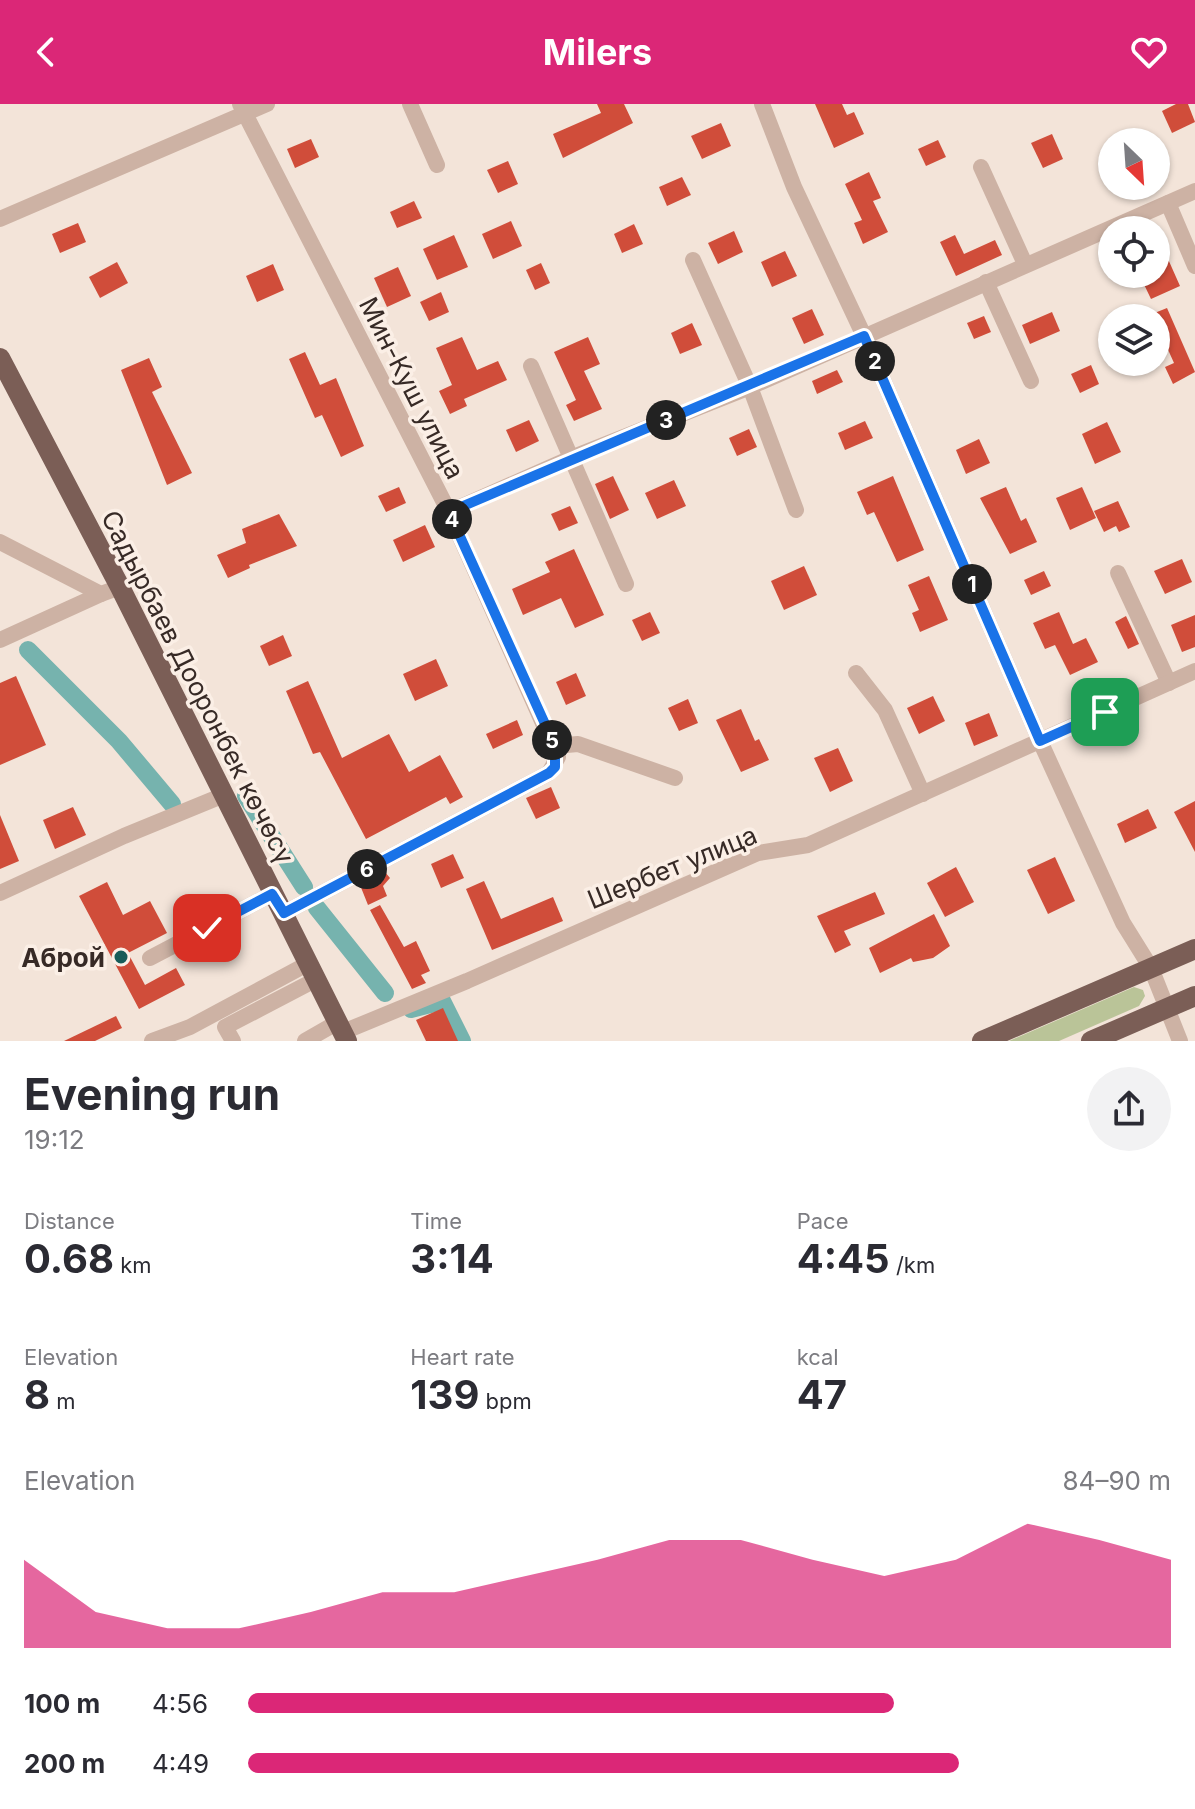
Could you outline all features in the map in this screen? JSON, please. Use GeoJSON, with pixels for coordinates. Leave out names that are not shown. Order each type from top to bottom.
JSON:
{"type":"FeatureCollection","features":[{"type":"Feature","properties":{"kind":"main road","name":"Садырбаев Дооронбек көчөсү"},"geometry":{"type":"LineString","coordinates":[[0,358],[111,591],[224,795],[342,1032]]}},
{"type":"Feature","properties":{"kind":"main road"},"geometry":{"type":"LineString","coordinates":[[982,1041],[1195,949]]}},
{"type":"Feature","properties":{"kind":"main road"},"geometry":{"type":"LineString","coordinates":[[1091,1041],[1195,996]]}},
{"type":"Feature","properties":{"kind":"street"},"geometry":{"type":"LineString","coordinates":[[0,219],[242,109],[267,104]]}},
{"type":"Feature","properties":{"kind":"street"},"geometry":{"type":"LineString","coordinates":[[410,104],[437,165]]}},
{"type":"Feature","properties":{"kind":"street"},"geometry":{"type":"LineString","coordinates":[[762,104],[794,187],[864,336],[1040,741],[1123,923],[1151,968],[1180,1041]]}},
{"type":"Feature","properties":{"kind":"street","name":"Мин-Куш улица"},"geometry":{"type":"LineString","coordinates":[[242,109],[449,512],[555,746]]}},
{"type":"Feature","properties":{"kind":"street"},"geometry":{"type":"LineString","coordinates":[[981,167],[1025,264]]}},
{"type":"Feature","properties":{"kind":"street"},"geometry":{"type":"LineString","coordinates":[[449,512],[571,458],[750,387],[1195,191]]}},
{"type":"Feature","properties":{"kind":"street"},"geometry":{"type":"LineString","coordinates":[[1168,203],[1195,266]]}},
{"type":"Feature","properties":{"kind":"street"},"geometry":{"type":"LineString","coordinates":[[693,260],[750,387],[796,510]]}},
{"type":"Feature","properties":{"kind":"street"},"geometry":{"type":"LineString","coordinates":[[986,282],[1031,381]]}},
{"type":"Feature","properties":{"kind":"street"},"geometry":{"type":"LineString","coordinates":[[531,366],[626,584]]}},
{"type":"Feature","properties":{"kind":"street"},"geometry":{"type":"LineString","coordinates":[[0,542],[111,591]]}},
{"type":"Feature","properties":{"kind":"street"},"geometry":{"type":"LineString","coordinates":[[1118,573],[1169,683]]}},
{"type":"Feature","properties":{"kind":"street"},"geometry":{"type":"LineString","coordinates":[[0,640],[111,591]]}},
{"type":"Feature","properties":{"kind":"street","name":"Шербет улица"},"geometry":{"type":"LineString","coordinates":[[305,1041],[342,1032],[467,981],[758,853],[808,845],[1195,671]]}},
{"type":"Feature","properties":{"kind":"street"},"geometry":{"type":"LineString","coordinates":[[856,673],[885,710],[923,794]]}},
{"type":"Feature","properties":{"kind":"street"},"geometry":{"type":"LineString","coordinates":[[284,913],[549,773],[558,757],[555,746],[578,744],[675,778]]}},
{"type":"Feature","properties":{"kind":"street"},"geometry":{"type":"LineString","coordinates":[[0,893],[124,836],[224,795]]}},
{"type":"Feature","properties":{"kind":"street"},"geometry":{"type":"LineString","coordinates":[[150,958],[272,894]]}},
{"type":"Feature","properties":{"kind":"street"},"geometry":{"type":"LineString","coordinates":[[152,1041],[313,971]]}},
{"type":"Feature","properties":{"kind":"street"},"geometry":{"type":"LineString","coordinates":[[233,1041],[225,1027],[313,971]]}},
{"type":"Feature","properties":{"kind":"green space"},"geometry":{"type":"Polygon","coordinates":[[[1134,987],[1143,990],[1145,996],[1139,1006],[1059,1041],[1009,1041],[1134,987]]]}},
{"type":"Feature","properties":{"kind":"building"},"geometry":{"type":"Polygon","coordinates":[[[597,104],[624,104],[633,123],[563,158],[553,134],[601,113],[597,104]]]}},
{"type":"Feature","properties":{"kind":"building"},"geometry":{"type":"Polygon","coordinates":[[[815,104],[842,104],[847,115],[854,112],[864,134],[834,148],[815,104]]]}},
{"type":"Feature","properties":{"kind":"building"},"geometry":{"type":"Polygon","coordinates":[[[1176,104],[1188,104],[1195,122],[1172,133],[1162,111],[1176,104]]]}},
{"type":"Feature","properties":{"kind":"building"},"geometry":{"type":"Polygon","coordinates":[[[721,123],[731,146],[702,159],[691,136],[721,123]]]}},
{"type":"Feature","properties":{"kind":"building"},"geometry":{"type":"Polygon","coordinates":[[[1052,134],[1063,159],[1043,168],[1031,143],[1052,134]]]}},
{"type":"Feature","properties":{"kind":"building"},"geometry":{"type":"Polygon","coordinates":[[[311,139],[319,157],[295,168],[287,149],[311,139]]]}},
{"type":"Feature","properties":{"kind":"building"},"geometry":{"type":"Polygon","coordinates":[[[938,140],[946,157],[926,166],[918,149],[938,140]]]}},
{"type":"Feature","properties":{"kind":"building"},"geometry":{"type":"Polygon","coordinates":[[[508,161],[518,184],[498,193],[487,170],[508,161]]]}},
{"type":"Feature","properties":{"kind":"building"},"geometry":{"type":"Polygon","coordinates":[[[869,172],[881,198],[873,201],[888,232],[863,244],[854,223],[862,220],[845,184],[869,172]]]}},
{"type":"Feature","properties":{"kind":"building"},"geometry":{"type":"Polygon","coordinates":[[[682,177],[691,195],[667,206],[659,187],[682,177]]]}},
{"type":"Feature","properties":{"kind":"building"},"geometry":{"type":"Polygon","coordinates":[[[414,201],[422,218],[397,228],[390,212],[414,201]]]}},
{"type":"Feature","properties":{"kind":"building"},"geometry":{"type":"Polygon","coordinates":[[[511,221],[522,246],[493,259],[482,234],[511,221]]]}},
{"type":"Feature","properties":{"kind":"building"},"geometry":{"type":"Polygon","coordinates":[[[78,223],[86,242],[60,253],[52,234],[78,223]]]}},
{"type":"Feature","properties":{"kind":"building"},"geometry":{"type":"Polygon","coordinates":[[[634,224],[643,244],[622,253],[614,234],[634,224]]]}},
{"type":"Feature","properties":{"kind":"building"},"geometry":{"type":"Polygon","coordinates":[[[734,231],[743,252],[718,264],[708,243],[734,231]]]}},
{"type":"Feature","properties":{"kind":"building"},"geometry":{"type":"Polygon","coordinates":[[[454,235],[468,267],[437,280],[423,249],[454,235]]]}},
{"type":"Feature","properties":{"kind":"building"},"geometry":{"type":"Polygon","coordinates":[[[955,235],[964,254],[995,240],[1002,255],[956,276],[940,242],[955,235]]]}},
{"type":"Feature","properties":{"kind":"building"},"geometry":{"type":"Polygon","coordinates":[[[785,251],[797,276],[772,287],[761,262],[785,251]]]}},
{"type":"Feature","properties":{"kind":"building"},"geometry":{"type":"Polygon","coordinates":[[[117,262],[128,283],[100,298],[89,277],[117,262]]]}},
{"type":"Feature","properties":{"kind":"building"},"geometry":{"type":"Polygon","coordinates":[[[541,263],[550,283],[535,290],[526,270],[541,263]]]}},
{"type":"Feature","properties":{"kind":"building"},"geometry":{"type":"Polygon","coordinates":[[[273,264],[284,290],[257,302],[246,276],[273,264]]]}},
{"type":"Feature","properties":{"kind":"building"},"geometry":{"type":"Polygon","coordinates":[[[1170,264],[1180,286],[1151,299],[1146,288],[1170,288],[1170,264]]]}},
{"type":"Feature","properties":{"kind":"building"},"geometry":{"type":"Polygon","coordinates":[[[398,267],[411,296],[387,307],[374,278],[398,267]]]}},
{"type":"Feature","properties":{"kind":"building"},"geometry":{"type":"Polygon","coordinates":[[[441,292],[449,312],[429,321],[420,302],[441,292]]]}},
{"type":"Feature","properties":{"kind":"building"},"geometry":{"type":"Polygon","coordinates":[[[812,309],[824,335],[804,344],[792,318],[812,309]]]}},
{"type":"Feature","properties":{"kind":"building"},"geometry":{"type":"Polygon","coordinates":[[[1052,312],[1060,331],[1030,344],[1022,325],[1052,312]]]}},
{"type":"Feature","properties":{"kind":"building"},"geometry":{"type":"Polygon","coordinates":[[[1170,315],[1195,372],[1173,384],[1169,376],[1170,365],[1174,363],[1170,354],[1170,315]]]}},
{"type":"Feature","properties":{"kind":"building"},"geometry":{"type":"Polygon","coordinates":[[[984,316],[991,332],[974,339],[967,323],[984,316]]]}},
{"type":"Feature","properties":{"kind":"building"},"geometry":{"type":"Polygon","coordinates":[[[692,323],[702,345],[680,354],[671,333],[692,323]]]}},
{"type":"Feature","properties":{"kind":"building"},"geometry":{"type":"Polygon","coordinates":[[[462,337],[477,370],[498,361],[507,380],[464,399],[467,406],[450,414],[439,391],[452,385],[436,348],[462,337]]]}},
{"type":"Feature","properties":{"kind":"building"},"geometry":{"type":"Polygon","coordinates":[[[588,337],[600,364],[584,371],[602,409],[574,421],[566,405],[576,400],[554,352],[588,337]]]}},
{"type":"Feature","properties":{"kind":"building"},"geometry":{"type":"Polygon","coordinates":[[[305,352],[320,385],[336,378],[364,446],[341,457],[322,415],[315,418],[289,359],[305,352]]]}},
{"type":"Feature","properties":{"kind":"building"},"geometry":{"type":"Polygon","coordinates":[[[149,358],[162,387],[152,392],[192,473],[167,485],[121,370],[149,358]]]}},
{"type":"Feature","properties":{"kind":"building"},"geometry":{"type":"Polygon","coordinates":[[[1091,365],[1099,384],[1080,393],[1071,374],[1091,365]]]}},
{"type":"Feature","properties":{"kind":"building"},"geometry":{"type":"Polygon","coordinates":[[[837,370],[843,382],[817,394],[812,381],[837,370]]]}},
{"type":"Feature","properties":{"kind":"building"},"geometry":{"type":"Polygon","coordinates":[[[529,420],[539,441],[516,452],[506,430],[529,420]]]}},
{"type":"Feature","properties":{"kind":"building"},"geometry":{"type":"Polygon","coordinates":[[[865,421],[873,438],[845,450],[838,433],[865,421]]]}},
{"type":"Feature","properties":{"kind":"building"},"geometry":{"type":"Polygon","coordinates":[[[1107,422],[1121,452],[1095,464],[1082,434],[1107,422]]]}},
{"type":"Feature","properties":{"kind":"building"},"geometry":{"type":"Polygon","coordinates":[[[749,429],[757,447],[737,456],[729,438],[749,429]]]}},
{"type":"Feature","properties":{"kind":"building"},"geometry":{"type":"Polygon","coordinates":[[[979,439],[990,463],[966,474],[956,450],[979,439]]]}},
{"type":"Feature","properties":{"kind":"building"},"geometry":{"type":"Polygon","coordinates":[[[613,476],[629,510],[610,519],[595,484],[613,476]]]}},
{"type":"Feature","properties":{"kind":"building"},"geometry":{"type":"Polygon","coordinates":[[[893,476],[924,550],[897,562],[874,512],[867,515],[857,492],[893,476]]]}},
{"type":"Feature","properties":{"kind":"building"},"geometry":{"type":"Polygon","coordinates":[[[674,480],[686,506],[657,519],[645,493],[674,480]]]}},
{"type":"Feature","properties":{"kind":"building"},"geometry":{"type":"Polygon","coordinates":[[[399,487],[406,503],[386,512],[378,496],[399,487]]]}},
{"type":"Feature","properties":{"kind":"building"},"geometry":{"type":"Polygon","coordinates":[[[1006,487],[1021,521],[1026,518],[1037,542],[1010,554],[980,498],[1006,487]]]}},
{"type":"Feature","properties":{"kind":"building"},"geometry":{"type":"Polygon","coordinates":[[[1082,487],[1096,518],[1070,530],[1056,498],[1082,487]]]}},
{"type":"Feature","properties":{"kind":"building"},"geometry":{"type":"Polygon","coordinates":[[[1118,501],[1130,527],[1119,532],[1116,526],[1104,532],[1094,511],[1118,501]]]}},
{"type":"Feature","properties":{"kind":"building"},"geometry":{"type":"Polygon","coordinates":[[[570,506],[578,523],[559,531],[551,514],[570,506]]]}},
{"type":"Feature","properties":{"kind":"building"},"geometry":{"type":"Polygon","coordinates":[[[279,514],[297,546],[249,565],[250,568],[228,578],[217,555],[246,543],[242,529],[279,514]]]}},
{"type":"Feature","properties":{"kind":"building"},"geometry":{"type":"Polygon","coordinates":[[[425,525],[435,547],[403,562],[393,540],[425,525]]]}},
{"type":"Feature","properties":{"kind":"building"},"geometry":{"type":"Polygon","coordinates":[[[574,549],[604,615],[575,628],[561,598],[523,615],[512,589],[550,572],[545,562],[574,549]]]}},
{"type":"Feature","properties":{"kind":"building"},"geometry":{"type":"Polygon","coordinates":[[[1182,559],[1192,582],[1165,594],[1154,571],[1182,559]]]}},
{"type":"Feature","properties":{"kind":"building"},"geometry":{"type":"Polygon","coordinates":[[[804,566],[817,595],[784,610],[771,581],[804,566]]]}},
{"type":"Feature","properties":{"kind":"building"},"geometry":{"type":"Polygon","coordinates":[[[1044,571],[1051,586],[1031,595],[1024,580],[1044,571]]]}},
{"type":"Feature","properties":{"kind":"building"},"geometry":{"type":"Polygon","coordinates":[[[929,576],[948,620],[920,632],[912,613],[919,610],[908,585],[929,576]]]}},
{"type":"Feature","properties":{"kind":"building"},"geometry":{"type":"Polygon","coordinates":[[[650,612],[660,633],[642,641],[632,620],[650,612]]]}},
{"type":"Feature","properties":{"kind":"building"},"geometry":{"type":"Polygon","coordinates":[[[1059,612],[1073,644],[1086,638],[1098,662],[1070,675],[1055,645],[1045,649],[1033,623],[1059,612]]]}},
{"type":"Feature","properties":{"kind":"building"},"geometry":{"type":"Polygon","coordinates":[[[1195,615],[1195,647],[1182,652],[1171,625],[1195,615]]]}},
{"type":"Feature","properties":{"kind":"building"},"geometry":{"type":"Polygon","coordinates":[[[1126,616],[1139,644],[1128,649],[1115,622],[1126,616]]]}},
{"type":"Feature","properties":{"kind":"building"},"geometry":{"type":"Polygon","coordinates":[[[283,635],[292,656],[269,666],[260,646],[283,635]]]}},
{"type":"Feature","properties":{"kind":"building"},"geometry":{"type":"Polygon","coordinates":[[[436,659],[448,686],[415,701],[403,674],[436,659]]]}},
{"type":"Feature","properties":{"kind":"building"},"geometry":{"type":"Polygon","coordinates":[[[576,673],[586,696],[566,705],[556,682],[576,673]]]}},
{"type":"Feature","properties":{"kind":"building"},"geometry":{"type":"Polygon","coordinates":[[[16,676],[46,745],[0,765],[0,683],[16,676]]]}},
{"type":"Feature","properties":{"kind":"building"},"geometry":{"type":"Polygon","coordinates":[[[308,681],[342,758],[389,734],[409,772],[440,755],[463,797],[450,804],[446,797],[366,839],[320,752],[313,754],[286,691],[308,681]]]}},
{"type":"Feature","properties":{"kind":"building"},"geometry":{"type":"Polygon","coordinates":[[[933,696],[945,721],[919,734],[907,708],[933,696]]]}},
{"type":"Feature","properties":{"kind":"building"},"geometry":{"type":"Polygon","coordinates":[[[688,699],[698,723],[679,731],[668,708],[688,699]]]}},
{"type":"Feature","properties":{"kind":"building"},"geometry":{"type":"Polygon","coordinates":[[[741,709],[755,741],[759,739],[769,760],[741,772],[716,720],[741,709]]]}},
{"type":"Feature","properties":{"kind":"building"},"geometry":{"type":"Polygon","coordinates":[[[989,713],[998,736],[974,746],[965,723],[989,713]]]}},
{"type":"Feature","properties":{"kind":"building"},"geometry":{"type":"Polygon","coordinates":[[[517,720],[523,735],[493,749],[486,734],[517,720]]]}},
{"type":"Feature","properties":{"kind":"building"},"geometry":{"type":"Polygon","coordinates":[[[838,748],[853,781],[830,792],[814,758],[838,748]]]}},
{"type":"Feature","properties":{"kind":"building"},"geometry":{"type":"Polygon","coordinates":[[[551,787],[560,808],[536,819],[526,798],[551,787]]]}},
{"type":"Feature","properties":{"kind":"building"},"geometry":{"type":"Polygon","coordinates":[[[1195,801],[1195,852],[1174,812],[1195,801]]]}},
{"type":"Feature","properties":{"kind":"building"},"geometry":{"type":"Polygon","coordinates":[[[73,807],[86,835],[55,849],[43,820],[73,807]]]}},
{"type":"Feature","properties":{"kind":"building"},"geometry":{"type":"Polygon","coordinates":[[[1148,809],[1157,828],[1125,843],[1117,824],[1148,809]]]}},
{"type":"Feature","properties":{"kind":"building"},"geometry":{"type":"Polygon","coordinates":[[[0,815],[19,861],[0,869],[0,815]]]}},
{"type":"Feature","properties":{"kind":"building"},"geometry":{"type":"Polygon","coordinates":[[[453,854],[464,878],[441,888],[431,864],[453,854]]]}},
{"type":"Feature","properties":{"kind":"building"},"geometry":{"type":"Polygon","coordinates":[[[1055,857],[1075,901],[1048,914],[1027,870],[1055,857]]]}},
{"type":"Feature","properties":{"kind":"building"},"geometry":{"type":"Polygon","coordinates":[[[956,867],[974,902],[945,917],[927,883],[956,867]]]}},
{"type":"Feature","properties":{"kind":"building"},"geometry":{"type":"Polygon","coordinates":[[[385,872],[390,878],[383,886],[387,896],[368,905],[360,885],[385,872]]]}},
{"type":"Feature","properties":{"kind":"building"},"geometry":{"type":"Polygon","coordinates":[[[484,881],[501,919],[553,897],[563,921],[492,950],[466,889],[484,881]]]}},
{"type":"Feature","properties":{"kind":"building","name":"Аброй"},"geometry":{"type":"Polygon","coordinates":[[[107,882],[123,915],[150,901],[167,933],[128,953],[145,985],[176,968],[185,985],[139,1009],[79,896],[107,882]]]}},
{"type":"Feature","properties":{"kind":"building"},"geometry":{"type":"Polygon","coordinates":[[[875,892],[885,914],[844,931],[851,945],[835,953],[817,916],[875,892]]]}},
{"type":"Feature","properties":{"kind":"building"},"geometry":{"type":"Polygon","coordinates":[[[380,905],[404,947],[416,941],[430,971],[421,975],[426,983],[412,989],[370,910],[380,905]]]}},
{"type":"Feature","properties":{"kind":"building"},"geometry":{"type":"Polygon","coordinates":[[[934,914],[950,946],[933,958],[913,962],[911,958],[880,973],[869,948],[934,914]]]}},
{"type":"Feature","properties":{"kind":"building"},"geometry":{"type":"Polygon","coordinates":[[[443,1008],[458,1041],[426,1041],[416,1020],[443,1008]]]}},
{"type":"Feature","properties":{"kind":"building"},"geometry":{"type":"Polygon","coordinates":[[[116,1016],[122,1028],[95,1041],[64,1041],[116,1016]]]}},
{"type":"Feature","properties":{"kind":"waterway"},"geometry":{"type":"LineString","coordinates":[[28,650],[119,741],[172,804]]}},
{"type":"Feature","properties":{"kind":"waterway"},"geometry":{"type":"LineString","coordinates":[[246,796],[304,887]]}},
{"type":"Feature","properties":{"kind":"waterway"},"geometry":{"type":"LineString","coordinates":[[317,908],[385,993]]}},
{"type":"Feature","properties":{"kind":"waterway"},"geometry":{"type":"LineString","coordinates":[[411,1009],[442,1001],[462,1041]]}},
{"type":"Feature","properties":{"kind":"place","name":"Аброй"},"geometry":{"type":"Point","coordinates":[121,957]}},
{"type":"Feature","properties":{"kind":"route"},"geometry":{"type":"LineString","coordinates":[[207,928],[272,894],[284,913],[549,773],[555,767],[558,757],[555,746],[449,512],[571,458],[750,387],[864,336],[1040,741],[1105,712]]}}]}
